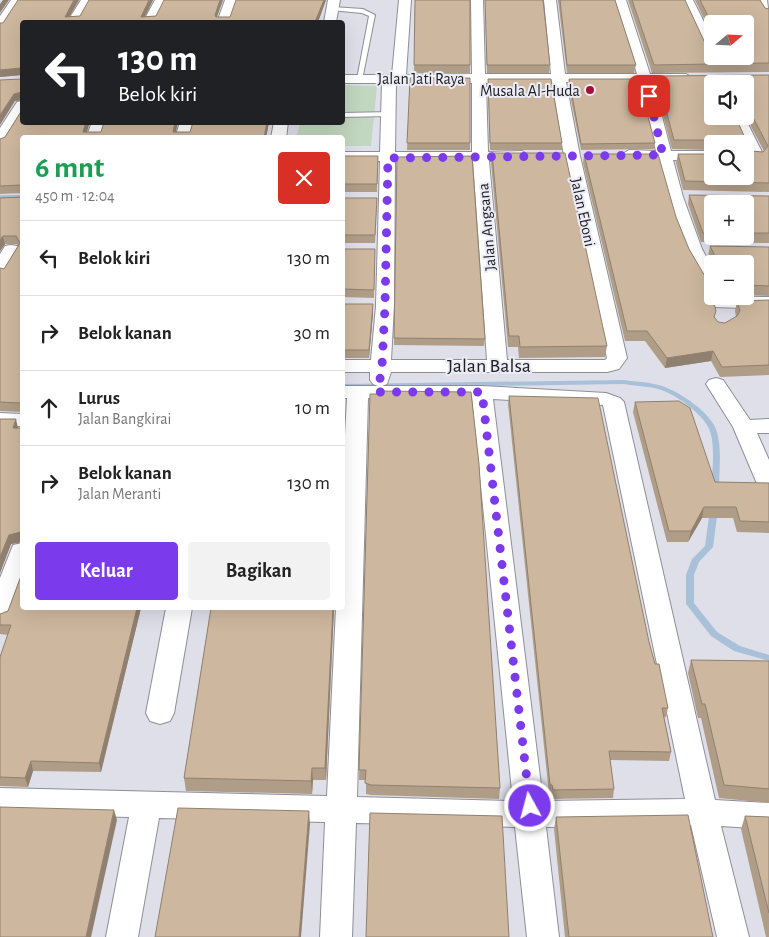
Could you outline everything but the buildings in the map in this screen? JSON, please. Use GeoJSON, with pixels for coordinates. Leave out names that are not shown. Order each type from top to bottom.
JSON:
{"type":"FeatureCollection","features":[{"type":"Feature","properties":{"kind":"street"},"geometry":{"type":"LineString","coordinates":[[0,25],[17,0]]}},
{"type":"Feature","properties":{"kind":"street"},"geometry":{"type":"LineString","coordinates":[[74,20],[87,0]]}},
{"type":"Feature","properties":{"kind":"street"},"geometry":{"type":"LineString","coordinates":[[151,20],[161,0]]}},
{"type":"Feature","properties":{"kind":"street"},"geometry":{"type":"LineString","coordinates":[[224,20],[231,0]]}},
{"type":"Feature","properties":{"kind":"street"},"geometry":{"type":"LineString","coordinates":[[336,937],[341,810],[376,306],[377,250],[387,199],[388,114],[406,0]]}},
{"type":"Feature","properties":{"kind":"street","name":"Jalan Angsana"},"geometry":{"type":"LineString","coordinates":[[477,0],[480,155],[497,365]]}},
{"type":"Feature","properties":{"kind":"street","name":"Jalan Eboni"},"geometry":{"type":"LineString","coordinates":[[550,0],[558,79],[572,156],[612,344]]}},
{"type":"Feature","properties":{"kind":"street"},"geometry":{"type":"LineString","coordinates":[[620,0],[676,197],[693,249],[704,269]]}},
{"type":"Feature","properties":{"kind":"street"},"geometry":{"type":"LineString","coordinates":[[687,0],[704,34]]}},
{"type":"Feature","properties":{"kind":"street"},"geometry":{"type":"LineString","coordinates":[[761,0],[769,12]]}},
{"type":"Feature","properties":{"kind":"street"},"geometry":{"type":"LineString","coordinates":[[330,20],[333,5]]}},
{"type":"Feature","properties":{"kind":"street","name":"Jalan Jati Raya"},"geometry":{"type":"LineString","coordinates":[[345,79],[700,78]]}},
{"type":"Feature","properties":{"kind":"street"},"geometry":{"type":"LineString","coordinates":[[0,140],[20,108]]}},
{"type":"Feature","properties":{"kind":"street"},"geometry":{"type":"LineString","coordinates":[[741,125],[757,156]]}},
{"type":"Feature","properties":{"kind":"street"},"geometry":{"type":"LineString","coordinates":[[345,157],[535,156]]}},
{"type":"Feature","properties":{"kind":"street"},"geometry":{"type":"LineString","coordinates":[[554,156],[590,156]]}},
{"type":"Feature","properties":{"kind":"street"},"geometry":{"type":"LineString","coordinates":[[618,156],[704,156]]}},
{"type":"Feature","properties":{"kind":"street"},"geometry":{"type":"LineString","coordinates":[[676,197],[694,197]]}},
{"type":"Feature","properties":{"kind":"street"},"geometry":{"type":"LineString","coordinates":[[369,199],[387,199]]}},
{"type":"Feature","properties":{"kind":"street"},"geometry":{"type":"LineString","coordinates":[[693,249],[712,249]]}},
{"type":"Feature","properties":{"kind":"street"},"geometry":{"type":"LineString","coordinates":[[0,271],[11,250]]}},
{"type":"Feature","properties":{"kind":"street"},"geometry":{"type":"LineString","coordinates":[[754,302],[769,303]]}},
{"type":"Feature","properties":{"kind":"street"},"geometry":{"type":"LineString","coordinates":[[722,305],[726,322]]}},
{"type":"Feature","properties":{"kind":"street","name":"Jalan Balsa"},"geometry":{"type":"LineString","coordinates":[[345,368],[370,383],[497,365],[607,366],[612,365],[616,358],[612,344]]}},
{"type":"Feature","properties":{"kind":"street"},"geometry":{"type":"LineString","coordinates":[[370,383],[606,399],[613,402],[732,937]]}},
{"type":"Feature","properties":{"kind":"street"},"geometry":{"type":"LineString","coordinates":[[716,384],[744,427],[769,486]]}},
{"type":"Feature","properties":{"kind":"street"},"geometry":{"type":"LineString","coordinates":[[482,392],[543,937]]}},
{"type":"Feature","properties":{"kind":"street"},"geometry":{"type":"LineString","coordinates":[[0,420],[20,420]]}},
{"type":"Feature","properties":{"kind":"street"},"geometry":{"type":"LineString","coordinates":[[744,427],[769,426]]}},
{"type":"Feature","properties":{"kind":"street"},"geometry":{"type":"LineString","coordinates":[[0,613],[20,557]]}},
{"type":"Feature","properties":{"kind":"street"},"geometry":{"type":"LineString","coordinates":[[160,713],[179,610]]}},
{"type":"Feature","properties":{"kind":"street"},"geometry":{"type":"LineString","coordinates":[[0,801],[530,814],[703,812],[769,816]]}},
{"type":"Feature","properties":{"kind":"street"},"geometry":{"type":"LineString","coordinates":[[122,937],[146,806]]}},
{"type":"Feature","properties":{"kind":"lane"},"geometry":{"type":"LineString","coordinates":[[333,5],[363,11],[372,15],[360,79]]}},
{"type":"Feature","properties":{"kind":"lane"},"geometry":{"type":"LineString","coordinates":[[345,115],[388,114]]}},
{"type":"Feature","properties":{"kind":"green space"},"geometry":{"type":"Polygon","coordinates":[[[345,85],[377,86],[371,146],[345,146],[345,135],[297,135],[299,125],[345,125],[345,85]]]}},
{"type":"Feature","properties":{"kind":"waterway"},"geometry":{"type":"LineString","coordinates":[[0,197],[20,197]]}},
{"type":"Feature","properties":{"kind":"waterway"},"geometry":{"type":"LineString","coordinates":[[345,386],[624,382],[659,387],[673,393],[689,404],[710,423],[715,435],[715,490]]}},
{"type":"Feature","properties":{"kind":"waterway"},"geometry":{"type":"LineString","coordinates":[[714,509],[709,547],[695,561],[690,575],[690,604],[714,634],[737,649],[769,658]]}},
{"type":"Feature","properties":{"kind":"place","name":"Musala Al-Huda"},"geometry":{"type":"Point","coordinates":[590,90]}},
{"type":"Feature","properties":{"kind":"route"},"geometry":{"type":"LineString","coordinates":[[530,806],[482,392],[378,392],[382,366],[385,306],[388,158],[480,155],[663,155],[649,96]]}}]}
